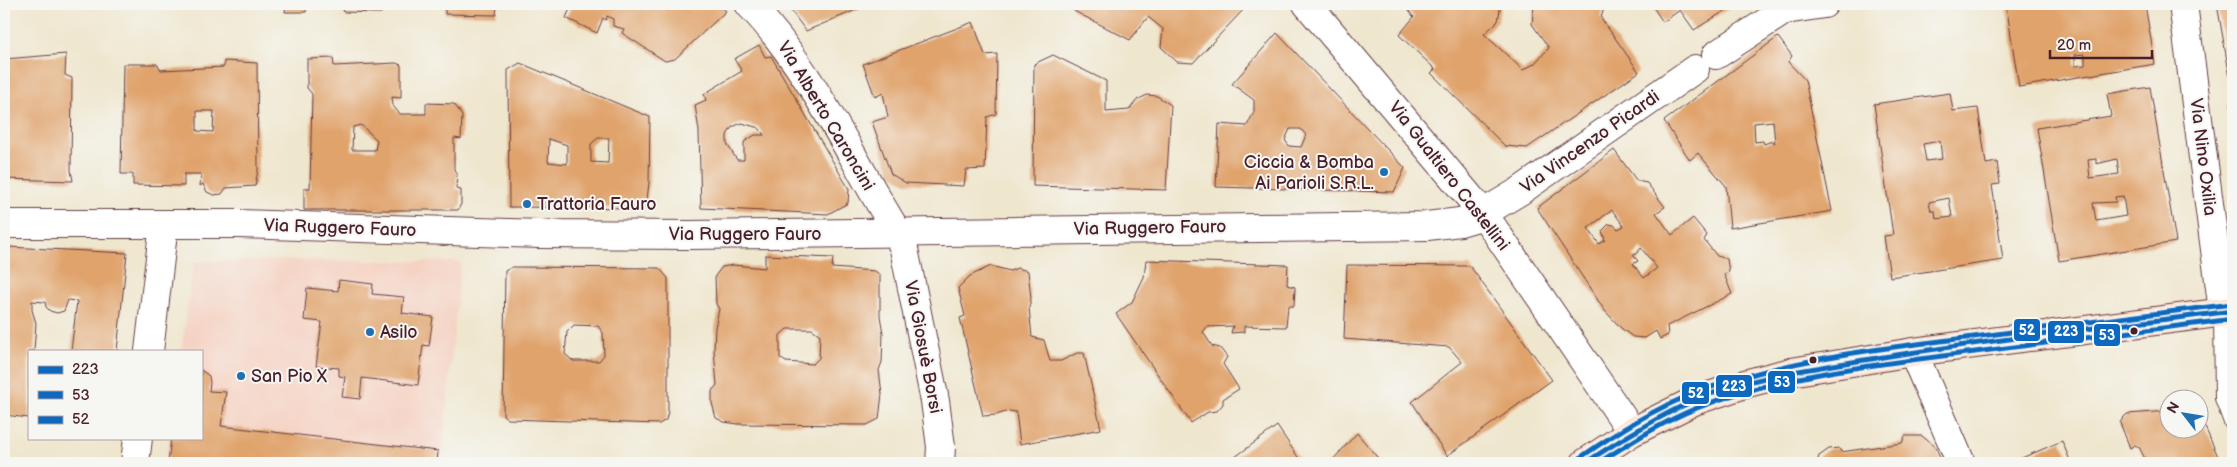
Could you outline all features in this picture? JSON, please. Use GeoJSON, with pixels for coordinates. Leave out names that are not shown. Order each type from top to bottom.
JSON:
{"type":"FeatureCollection","features":[{"type":"Feature","properties":{"kind":"main road"},"geometry":{"type":"LineString","coordinates":[[1585,463],[1632,432],[1694,401],[1748,383],[1830,364],[2228,311]]}},
{"type":"Feature","properties":{"kind":"street","name":"Via Alberto Caroncini"},"geometry":{"type":"LineString","coordinates":[[749,4],[770,27],[803,71],[897,232]]}},
{"type":"Feature","properties":{"kind":"street","name":"Via Gualtiero Castellini"},"geometry":{"type":"LineString","coordinates":[[1306,4],[1483,213],[1632,432]]}},
{"type":"Feature","properties":{"kind":"street","name":"Via Vincenzo Picardi"},"geometry":{"type":"LineString","coordinates":[[1483,213],[1520,191],[1706,62],[1785,10],[1824,4]]}},
{"type":"Feature","properties":{"kind":"street","name":"Via Nino Oxilia"},"geometry":{"type":"LineString","coordinates":[[2183,4],[2228,311]]}},
{"type":"Feature","properties":{"kind":"street","name":"Via Ruggero Fauro"},"geometry":{"type":"LineString","coordinates":[[4,224],[249,224],[541,234],[690,235],[1427,226],[1460,222],[1483,213]]}},
{"type":"Feature","properties":{"kind":"street"},"geometry":{"type":"LineString","coordinates":[[149,350],[164,224]]}},
{"type":"Feature","properties":{"kind":"street","name":"Via Giosuè Borsi"},"geometry":{"type":"LineString","coordinates":[[897,232],[904,250],[935,401],[941,446],[940,463]]}},
{"type":"Feature","properties":{"kind":"street"},"geometry":{"type":"LineString","coordinates":[[1913,352],[1961,463]]}},
{"type":"Feature","properties":{"kind":"street"},"geometry":{"type":"LineString","coordinates":[[136,463],[138,440]]}},
{"type":"Feature","properties":{"kind":"lane"},"geometry":{"type":"LineString","coordinates":[[2228,311],[2224,398],[2233,422]]}},
{"type":"Feature","properties":{"kind":"shaded area"},"geometry":{"type":"Polygon","coordinates":[[[294,260],[461,262],[441,463],[165,463],[169,440],[202,440],[202,350],[181,350],[194,262],[294,260]]]}},
{"type":"Feature","properties":{"kind":"building"},"geometry":{"type":"Polygon","coordinates":[[[286,4],[380,4],[381,13],[343,12],[341,6],[307,6],[306,12],[285,12],[286,4]]]}},
{"type":"Feature","properties":{"kind":"building"},"geometry":{"type":"Polygon","coordinates":[[[437,4],[510,4],[509,6],[497,6],[496,15],[445,14],[445,7],[437,7],[437,4]]]}},
{"type":"Feature","properties":{"kind":"building"},"geometry":{"type":"Polygon","coordinates":[[[572,4],[718,4],[726,11],[675,59],[665,61],[622,33],[624,29],[613,26],[613,19],[607,16],[606,20],[603,18],[597,33],[566,18],[572,4]]]}},
{"type":"Feature","properties":{"kind":"building"},"geometry":{"type":"Polygon","coordinates":[[[786,4],[870,4],[806,31],[786,4]]]}},
{"type":"Feature","properties":{"kind":"building"},"geometry":{"type":"Polygon","coordinates":[[[1071,4],[1241,4],[1245,8],[1193,63],[1177,62],[1161,47],[1163,29],[1148,17],[1130,40],[1074,11],[1071,4]]]}},
{"type":"Feature","properties":{"kind":"building"},"geometry":{"type":"Polygon","coordinates":[[[1403,4],[1501,4],[1498,21],[1484,34],[1523,70],[1534,64],[1549,48],[1532,24],[1534,4],[1600,4],[1604,8],[1601,18],[1639,72],[1527,148],[1505,146],[1431,73],[1435,69],[1399,35],[1414,17],[1403,4]]]}},
{"type":"Feature","properties":{"kind":"building"},"geometry":{"type":"Polygon","coordinates":[[[1651,4],[1736,4],[1694,30],[1680,10],[1663,22],[1651,4]]]}},
{"type":"Feature","properties":{"kind":"building"},"geometry":{"type":"Polygon","coordinates":[[[2006,4],[2145,4],[2155,64],[2019,87],[2006,4]],[[2085,54],[2075,55],[2075,66],[2085,65],[2085,54]]]}},
{"type":"Feature","properties":{"kind":"building"},"geometry":{"type":"Polygon","coordinates":[[[2217,4],[2233,4],[2233,89],[2232,89],[2217,4]]]}},
{"type":"Feature","properties":{"kind":"building"},"geometry":{"type":"Polygon","coordinates":[[[973,22],[985,55],[997,54],[996,114],[987,117],[985,169],[966,170],[964,186],[906,183],[891,174],[872,122],[888,117],[883,93],[875,97],[863,64],[973,22]]]}},
{"type":"Feature","properties":{"kind":"building"},"geometry":{"type":"Polygon","coordinates":[[[1277,33],[1405,168],[1394,192],[1216,187],[1219,124],[1247,126],[1254,112],[1254,100],[1232,84],[1277,33]],[[1290,129],[1285,140],[1289,146],[1301,147],[1306,135],[1301,129],[1290,129]]]}},
{"type":"Feature","properties":{"kind":"building"},"geometry":{"type":"Polygon","coordinates":[[[1778,37],[1792,56],[1788,62],[1805,80],[1832,211],[1730,228],[1726,186],[1698,153],[1690,160],[1664,121],[1778,37]],[[1773,121],[1754,123],[1755,142],[1763,141],[1764,144],[1772,141],[1775,143],[1773,121]]]}},
{"type":"Feature","properties":{"kind":"building"},"geometry":{"type":"Polygon","coordinates":[[[759,45],[765,57],[771,56],[849,189],[848,203],[828,214],[701,208],[699,131],[695,105],[706,100],[704,94],[742,71],[734,59],[759,45]],[[742,123],[732,127],[727,135],[727,144],[737,160],[744,160],[744,142],[755,135],[764,135],[759,128],[742,123]]]}},
{"type":"Feature","properties":{"kind":"building"},"geometry":{"type":"Polygon","coordinates":[[[66,54],[65,75],[72,78],[71,170],[73,181],[4,179],[4,59],[66,54]]]}},
{"type":"Feature","properties":{"kind":"building"},"geometry":{"type":"Polygon","coordinates":[[[1053,55],[1106,81],[1106,112],[1129,110],[1137,100],[1147,95],[1157,96],[1171,105],[1166,190],[1033,186],[1034,64],[1053,55]]]}},
{"type":"Feature","properties":{"kind":"building"},"geometry":{"type":"Polygon","coordinates":[[[333,58],[334,66],[396,63],[401,65],[401,98],[392,97],[393,106],[400,114],[426,114],[426,103],[454,104],[462,116],[461,139],[454,138],[454,170],[457,173],[456,189],[461,190],[461,204],[458,210],[304,210],[304,188],[310,188],[312,94],[307,88],[307,59],[333,58]],[[361,125],[353,127],[352,150],[375,150],[377,140],[361,125]]]}},
{"type":"Feature","properties":{"kind":"building"},"geometry":{"type":"Polygon","coordinates":[[[224,61],[257,63],[258,170],[255,186],[226,188],[222,194],[214,195],[207,192],[203,184],[200,186],[201,174],[184,174],[184,186],[133,185],[133,174],[121,174],[123,64],[157,64],[161,70],[224,67],[224,61]],[[197,111],[197,131],[213,132],[214,111],[197,111]]]}},
{"type":"Feature","properties":{"kind":"building"},"geometry":{"type":"Polygon","coordinates":[[[520,63],[650,117],[649,183],[646,208],[509,207],[508,70],[520,63]],[[598,138],[591,144],[591,162],[608,163],[609,138],[598,138]],[[549,139],[548,162],[567,164],[567,145],[549,139]]]}},
{"type":"Feature","properties":{"kind":"building"},"geometry":{"type":"Polygon","coordinates":[[[2150,87],[2176,242],[2059,261],[2037,128],[2111,116],[2107,94],[2150,87]],[[2096,159],[2088,160],[2090,178],[2119,174],[2117,159],[2096,164],[2096,159]],[[2123,196],[2115,197],[2116,202],[2093,203],[2096,221],[2126,216],[2123,196]]]}},
{"type":"Feature","properties":{"kind":"building"},"geometry":{"type":"Polygon","coordinates":[[[1950,93],[1953,111],[1978,108],[1986,164],[1997,162],[2000,184],[1992,185],[2003,260],[1890,277],[1884,236],[1893,235],[1874,104],[1950,93]],[[1940,141],[1923,144],[1926,161],[1942,159],[1940,141]],[[1949,198],[1929,202],[1931,211],[1935,211],[1936,219],[1952,217],[1949,198]]]}},
{"type":"Feature","properties":{"kind":"building"},"geometry":{"type":"Polygon","coordinates":[[[2233,94],[2233,109],[2231,107],[2231,98],[2233,94]]]}},
{"type":"Feature","properties":{"kind":"building"},"geometry":{"type":"Polygon","coordinates":[[[1614,150],[1637,181],[1647,183],[1665,207],[1656,213],[1672,235],[1693,218],[1707,235],[1704,240],[1717,256],[1727,259],[1729,272],[1724,274],[1732,294],[1667,326],[1668,335],[1660,339],[1656,331],[1645,338],[1633,337],[1622,329],[1605,311],[1537,208],[1614,150]],[[1612,210],[1588,228],[1599,244],[1605,240],[1602,231],[1609,224],[1614,225],[1618,229],[1624,226],[1612,210]],[[1641,248],[1633,255],[1638,261],[1633,264],[1644,278],[1657,268],[1641,248]]]}},
{"type":"Feature","properties":{"kind":"building"},"geometry":{"type":"Polygon","coordinates":[[[8,247],[127,253],[117,350],[71,350],[77,301],[68,300],[64,311],[57,313],[50,311],[46,307],[45,302],[32,301],[32,310],[36,323],[34,350],[28,350],[28,418],[4,415],[4,261],[7,262],[8,247]]]}},
{"type":"Feature","properties":{"kind":"building"},"geometry":{"type":"Polygon","coordinates":[[[765,255],[833,258],[832,268],[875,271],[880,275],[880,316],[883,333],[882,362],[879,370],[882,394],[879,419],[867,425],[738,424],[724,422],[716,418],[712,403],[712,391],[717,385],[714,350],[715,328],[719,309],[716,304],[715,276],[722,267],[733,265],[765,268],[765,255]],[[787,329],[780,335],[780,358],[786,362],[813,364],[819,358],[820,335],[812,329],[787,329]]]}},
{"type":"Feature","properties":{"kind":"building"},"geometry":{"type":"Polygon","coordinates":[[[1146,260],[1288,265],[1287,285],[1295,287],[1294,306],[1288,306],[1286,327],[1244,326],[1244,332],[1231,333],[1233,326],[1207,327],[1203,332],[1212,346],[1220,348],[1227,357],[1223,364],[1239,389],[1223,399],[1223,404],[1217,411],[1208,412],[1191,423],[1116,314],[1132,302],[1144,277],[1146,260]]]}},
{"type":"Feature","properties":{"kind":"building"},"geometry":{"type":"Polygon","coordinates":[[[1347,265],[1470,266],[1552,380],[1447,456],[1412,402],[1462,362],[1449,347],[1344,339],[1347,265]]]}},
{"type":"Feature","properties":{"kind":"building"},"geometry":{"type":"Polygon","coordinates":[[[991,266],[1010,271],[1017,268],[1028,271],[1032,337],[1044,340],[1050,361],[1061,361],[1077,353],[1084,353],[1101,429],[1020,444],[1016,412],[1009,411],[983,416],[960,318],[965,316],[958,288],[970,276],[991,266]]]}},
{"type":"Feature","properties":{"kind":"building"},"geometry":{"type":"Polygon","coordinates":[[[512,267],[659,268],[668,278],[668,411],[666,420],[659,424],[508,419],[503,415],[505,271],[512,267]],[[574,325],[567,332],[565,354],[573,361],[599,361],[604,355],[603,333],[598,326],[574,325]]]}},
{"type":"Feature","properties":{"kind":"building"},"geometry":{"type":"Polygon","coordinates":[[[339,280],[373,284],[372,294],[404,297],[402,313],[433,317],[429,346],[423,345],[418,385],[362,378],[360,399],[342,397],[345,377],[339,376],[339,368],[316,366],[322,322],[304,320],[307,288],[338,291],[339,280]]]}},
{"type":"Feature","properties":{"kind":"building"},"geometry":{"type":"Polygon","coordinates":[[[202,371],[209,376],[209,391],[226,392],[221,426],[438,451],[437,463],[168,463],[171,440],[202,440],[202,371]]]}},
{"type":"Feature","properties":{"kind":"building"},"geometry":{"type":"Polygon","coordinates":[[[2160,412],[2160,440],[2210,440],[2210,438],[2221,463],[2147,463],[2139,447],[2135,445],[2130,448],[2120,423],[2127,414],[2160,412]]]}},
{"type":"Feature","properties":{"kind":"building"},"geometry":{"type":"Polygon","coordinates":[[[1277,426],[1302,463],[1227,463],[1277,426]]]}},
{"type":"Feature","properties":{"kind":"building"},"geometry":{"type":"Polygon","coordinates":[[[1357,433],[1382,463],[1330,463],[1357,433]]]}},
{"type":"Feature","properties":{"kind":"building"},"geometry":{"type":"Polygon","coordinates":[[[1905,436],[1922,436],[1936,447],[1942,463],[1817,463],[1819,456],[1829,449],[1839,448],[1841,452],[1902,443],[1905,436]]]}},
{"type":"Feature","properties":{"kind":"building"},"geometry":{"type":"Polygon","coordinates":[[[2062,441],[2071,463],[2010,463],[2062,441]]]}},
{"type":"Feature","properties":{"kind":"transit line","name":"52"},"geometry":{"type":"LineString","coordinates":[[1581,457],[1635,422],[1678,400],[1726,382],[1793,364],[1897,347],[2232,304]]}},
{"type":"Feature","properties":{"kind":"transit line","name":"223"},"geometry":{"type":"LineString","coordinates":[[1585,463],[1638,430],[1693,401],[1715,392],[1760,379],[1830,365],[1921,351],[2233,311]]}},
{"type":"Feature","properties":{"kind":"transit line","name":"53"},"geometry":{"type":"LineString","coordinates":[[1598,463],[1646,433],[1697,408],[1760,387],[1793,379],[1893,362],[2233,319]]}},
{"type":"Feature","properties":{"kind":"place","name":"Ciccia & Bomba Ai Parioli S.R.L."},"geometry":{"type":"Point","coordinates":[1384,172]}},
{"type":"Feature","properties":{"kind":"place","name":"Trattoria Fauro"},"geometry":{"type":"Point","coordinates":[527,204]}},
{"type":"Feature","properties":{"kind":"place","name":"Asilo"},"geometry":{"type":"Point","coordinates":[370,332]}},
{"type":"Feature","properties":{"kind":"place","name":"San Pio X"},"geometry":{"type":"Point","coordinates":[241,376]}}]}
